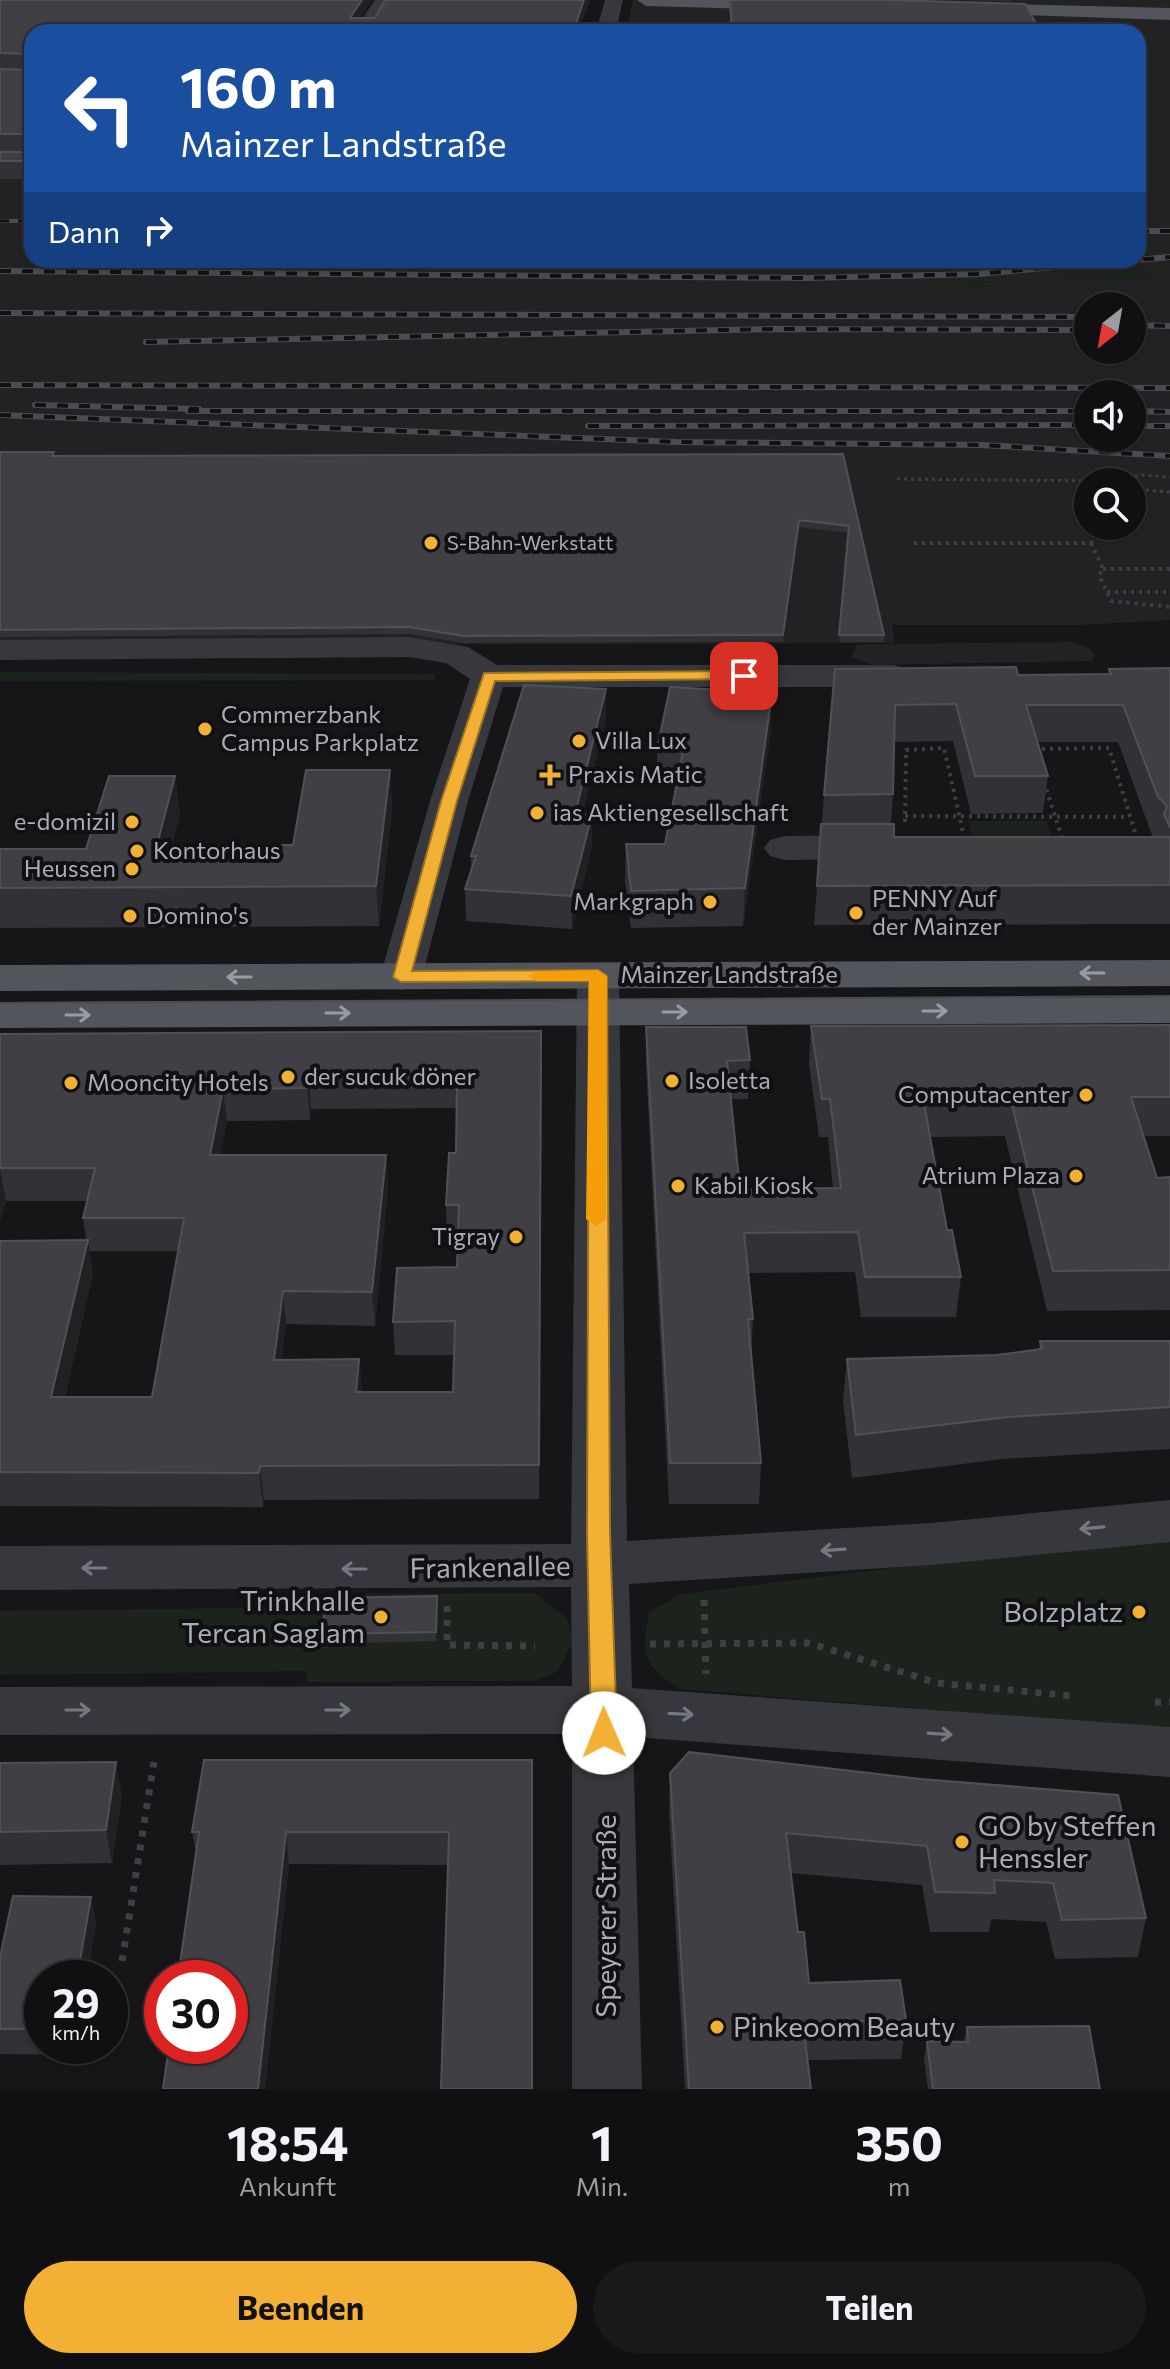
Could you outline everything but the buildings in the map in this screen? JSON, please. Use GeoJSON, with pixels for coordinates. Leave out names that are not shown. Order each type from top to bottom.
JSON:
{"type":"FeatureCollection","features":[{"type":"Feature","properties":{"kind":"main road"},"geometry":{"type":"LineString","coordinates":[[646,0],[813,4]]}},
{"type":"Feature","properties":{"kind":"main road"},"geometry":{"type":"LineString","coordinates":[[948,8],[1170,14]]}},
{"type":"Feature","properties":{"kind":"main road","name":"Mainzer Landstraße"},"geometry":{"type":"LineString","coordinates":[[0,1015],[1170,973]]}},
{"type":"Feature","properties":{"kind":"main road","name":"Mainzer Landstraße"},"geometry":{"type":"LineString","coordinates":[[0,978],[401,977],[597,994],[1170,1010]]}},
{"type":"Feature","properties":{"kind":"street"},"geometry":{"type":"LineString","coordinates":[[368,24],[384,0]]}},
{"type":"Feature","properties":{"kind":"street"},"geometry":{"type":"LineString","coordinates":[[608,24],[614,0]]}},
{"type":"Feature","properties":{"kind":"street"},"geometry":{"type":"LineString","coordinates":[[0,650],[409,647],[456,654],[489,676],[935,676]]}},
{"type":"Feature","properties":{"kind":"street"},"geometry":{"type":"LineString","coordinates":[[401,977],[449,801],[489,676]]}},
{"type":"Feature","properties":{"kind":"street"},"geometry":{"type":"LineString","coordinates":[[784,848],[905,832],[963,831]]}},
{"type":"Feature","properties":{"kind":"street","name":"Speyerer Straße"},"geometry":{"type":"LineString","coordinates":[[597,994],[607,2089]]}},
{"type":"Feature","properties":{"kind":"street","name":"Frankenallee"},"geometry":{"type":"LineString","coordinates":[[0,1568],[600,1566],[931,1544],[1170,1521]]}},
{"type":"Feature","properties":{"kind":"street"},"geometry":{"type":"LineString","coordinates":[[0,1711],[603,1710],[1170,1752]]}},
{"type":"Feature","properties":{"kind":"path"},"geometry":{"type":"LineString","coordinates":[[1146,475],[1169,477]]}},
{"type":"Feature","properties":{"kind":"path"},"geometry":{"type":"LineString","coordinates":[[897,479],[1074,479]]}},
{"type":"Feature","properties":{"kind":"path"},"geometry":{"type":"LineString","coordinates":[[1146,490],[1170,492]]}},
{"type":"Feature","properties":{"kind":"path"},"geometry":{"type":"LineString","coordinates":[[914,543],[1091,543]]}},
{"type":"Feature","properties":{"kind":"path"},"geometry":{"type":"LineString","coordinates":[[1091,543],[1103,569]]}},
{"type":"Feature","properties":{"kind":"path"},"geometry":{"type":"LineString","coordinates":[[1126,568],[1141,571]]}},
{"type":"Feature","properties":{"kind":"path"},"geometry":{"type":"LineString","coordinates":[[1103,569],[1169,572]]}},
{"type":"Feature","properties":{"kind":"path"},"geometry":{"type":"LineString","coordinates":[[1103,569],[1099,575],[1111,601],[1170,607]]}},
{"type":"Feature","properties":{"kind":"path"},"geometry":{"type":"LineString","coordinates":[[1133,592],[1150,589]]}},
{"type":"Feature","properties":{"kind":"path"},"geometry":{"type":"LineString","coordinates":[[1107,592],[1170,592]]}},
{"type":"Feature","properties":{"kind":"path"},"geometry":{"type":"LineString","coordinates":[[1157,606],[1163,615]]}},
{"type":"Feature","properties":{"kind":"path"},"geometry":{"type":"LineString","coordinates":[[963,831],[944,748],[906,750],[905,832],[963,831],[1056,817],[1129,817]]}},
{"type":"Feature","properties":{"kind":"path"},"geometry":{"type":"LineString","coordinates":[[1038,762],[1034,749],[1109,748],[1139,846]]}},
{"type":"Feature","properties":{"kind":"path"},"geometry":{"type":"LineString","coordinates":[[1043,776],[1065,846]]}},
{"type":"Feature","properties":{"kind":"path"},"geometry":{"type":"LineString","coordinates":[[704,1591],[706,1679]]}},
{"type":"Feature","properties":{"kind":"path"},"geometry":{"type":"LineString","coordinates":[[447,1594],[447,1645],[535,1646]]}},
{"type":"Feature","properties":{"kind":"path"},"geometry":{"type":"LineString","coordinates":[[643,1644],[809,1643],[937,1683],[1080,1697]]}},
{"type":"Feature","properties":{"kind":"path"},"geometry":{"type":"LineString","coordinates":[[122,1960],[154,1762]]}},
{"type":"Feature","properties":{"kind":"shaded area"},"geometry":{"type":"Polygon","coordinates":[[[633,0],[1170,0],[1170,620],[1080,625],[892,625],[895,643],[0,646],[0,168],[24,168],[24,268],[1146,268],[1146,24],[628,24],[633,0]]]}},
{"type":"Feature","properties":{"kind":"shaded area"},"geometry":{"type":"Polygon","coordinates":[[[1170,267],[1170,277],[928,290],[920,284],[1058,278],[1170,267]]]}},
{"type":"Feature","properties":{"kind":"shaded area"},"geometry":{"type":"Polygon","coordinates":[[[1071,642],[1088,647],[1095,655],[1092,661],[873,665],[851,657],[857,645],[870,644],[1071,642]]]}},
{"type":"Feature","properties":{"kind":"shaded area"},"geometry":{"type":"Polygon","coordinates":[[[0,672],[435,674],[434,680],[0,681],[0,672]]]}},
{"type":"Feature","properties":{"kind":"shaded area"},"geometry":{"type":"Polygon","coordinates":[[[968,821],[1047,821],[1053,841],[973,841],[968,821]]]}},
{"type":"Feature","properties":{"kind":"shaded area"},"geometry":{"type":"Polygon","coordinates":[[[1170,1541],[1170,1729],[680,1689],[651,1665],[645,1649],[649,1612],[681,1594],[910,1566],[1170,1541]]]}},
{"type":"Feature","properties":{"kind":"shaded area"},"geometry":{"type":"Polygon","coordinates":[[[535,1593],[567,1618],[573,1642],[557,1672],[534,1681],[307,1682],[307,1671],[0,1675],[0,1611],[326,1607],[327,1594],[535,1593]]]}},
{"type":"Feature","properties":{"kind":"tram line"},"geometry":{"type":"LineString","coordinates":[[0,1003],[1170,996]]}},
{"type":"Feature","properties":{"kind":"railway"},"geometry":{"type":"LineString","coordinates":[[0,221],[24,221]]}},
{"type":"Feature","properties":{"kind":"railway"},"geometry":{"type":"LineString","coordinates":[[1146,231],[1170,231]]}},
{"type":"Feature","properties":{"kind":"railway"},"geometry":{"type":"LineString","coordinates":[[1146,259],[1170,257]]}},
{"type":"Feature","properties":{"kind":"railway"},"geometry":{"type":"LineString","coordinates":[[0,271],[806,278],[977,274],[1045,268]]}},
{"type":"Feature","properties":{"kind":"railway"},"geometry":{"type":"LineString","coordinates":[[0,313],[1074,317]]}},
{"type":"Feature","properties":{"kind":"railway"},"geometry":{"type":"LineString","coordinates":[[1146,325],[1170,326]]}},
{"type":"Feature","properties":{"kind":"railway"},"geometry":{"type":"LineString","coordinates":[[146,342],[772,329],[1074,330]]}},
{"type":"Feature","properties":{"kind":"railway"},"geometry":{"type":"LineString","coordinates":[[0,385],[1170,388]]}},
{"type":"Feature","properties":{"kind":"railway"},"geometry":{"type":"LineString","coordinates":[[35,405],[199,409]]}},
{"type":"Feature","properties":{"kind":"railway"},"geometry":{"type":"LineString","coordinates":[[188,411],[1074,411]]}},
{"type":"Feature","properties":{"kind":"railway"},"geometry":{"type":"LineString","coordinates":[[1146,411],[1170,412]]}},
{"type":"Feature","properties":{"kind":"railway"},"geometry":{"type":"LineString","coordinates":[[0,415],[677,442],[982,445],[1170,456]]}},
{"type":"Feature","properties":{"kind":"railway"},"geometry":{"type":"LineString","coordinates":[[588,426],[1074,425]]}},
{"type":"Feature","properties":{"kind":"railway"},"geometry":{"type":"LineString","coordinates":[[1146,426],[1170,426]]}},
{"type":"Feature","properties":{"kind":"slow traffic"},"geometry":{"type":"LineString","coordinates":[[537,976],[598,976],[596,1219]]}},
{"type":"Feature","properties":{"kind":"place","name":"S-Bahn-Werkstatt"},"geometry":{"type":"Point","coordinates":[431,543]}},
{"type":"Feature","properties":{"kind":"place","name":"Commerzbank Campus Parkplatz"},"geometry":{"type":"Point","coordinates":[205,729]}},
{"type":"Feature","properties":{"kind":"place","name":"Villa Lux"},"geometry":{"type":"Point","coordinates":[579,741]}},
{"type":"Feature","properties":{"kind":"place","name":"Praxis Matic"},"geometry":{"type":"Point","coordinates":[550,775]}},
{"type":"Feature","properties":{"kind":"place","name":"ias Aktiengesellschaft"},"geometry":{"type":"Point","coordinates":[537,813]}},
{"type":"Feature","properties":{"kind":"place","name":"e-domizil"},"geometry":{"type":"Point","coordinates":[132,822]}},
{"type":"Feature","properties":{"kind":"place","name":"Kontorhaus"},"geometry":{"type":"Point","coordinates":[137,851]}},
{"type":"Feature","properties":{"kind":"place","name":"Heussen"},"geometry":{"type":"Point","coordinates":[132,869]}},
{"type":"Feature","properties":{"kind":"place","name":"Markgraph"},"geometry":{"type":"Point","coordinates":[710,902]}},
{"type":"Feature","properties":{"kind":"place","name":"PENNY Auf der Mainzer"},"geometry":{"type":"Point","coordinates":[856,913]}},
{"type":"Feature","properties":{"kind":"place","name":"Domino's"},"geometry":{"type":"Point","coordinates":[130,916]}},
{"type":"Feature","properties":{"kind":"place","name":"der sucuk döner"},"geometry":{"type":"Point","coordinates":[288,1077]}},
{"type":"Feature","properties":{"kind":"place","name":"Isoletta"},"geometry":{"type":"Point","coordinates":[672,1081]}},
{"type":"Feature","properties":{"kind":"place","name":"Mooncity Hotels"},"geometry":{"type":"Point","coordinates":[71,1083]}},
{"type":"Feature","properties":{"kind":"place","name":"Computacenter"},"geometry":{"type":"Point","coordinates":[1086,1095]}},
{"type":"Feature","properties":{"kind":"place","name":"Atrium Plaza"},"geometry":{"type":"Point","coordinates":[1076,1176]}},
{"type":"Feature","properties":{"kind":"place","name":"Kabil Kiosk"},"geometry":{"type":"Point","coordinates":[678,1186]}},
{"type":"Feature","properties":{"kind":"place","name":"Tigray"},"geometry":{"type":"Point","coordinates":[516,1237]}},
{"type":"Feature","properties":{"kind":"place","name":"Bolzplatz"},"geometry":{"type":"Point","coordinates":[1139,1612]}},
{"type":"Feature","properties":{"kind":"place","name":"Trinkhalle Tercan Saglam"},"geometry":{"type":"Point","coordinates":[381,1617]}},
{"type":"Feature","properties":{"kind":"place","name":"GO by Steffen Henssler"},"geometry":{"type":"Point","coordinates":[962,1842]}},
{"type":"Feature","properties":{"kind":"place","name":"Pinkeoom Beauty"},"geometry":{"type":"Point","coordinates":[717,2027]}},
{"type":"Feature","properties":{"kind":"route"},"geometry":{"type":"LineString","coordinates":[[604,1733],[598,1533],[598,976],[401,977],[449,801],[489,676],[744,676]]}}]}
